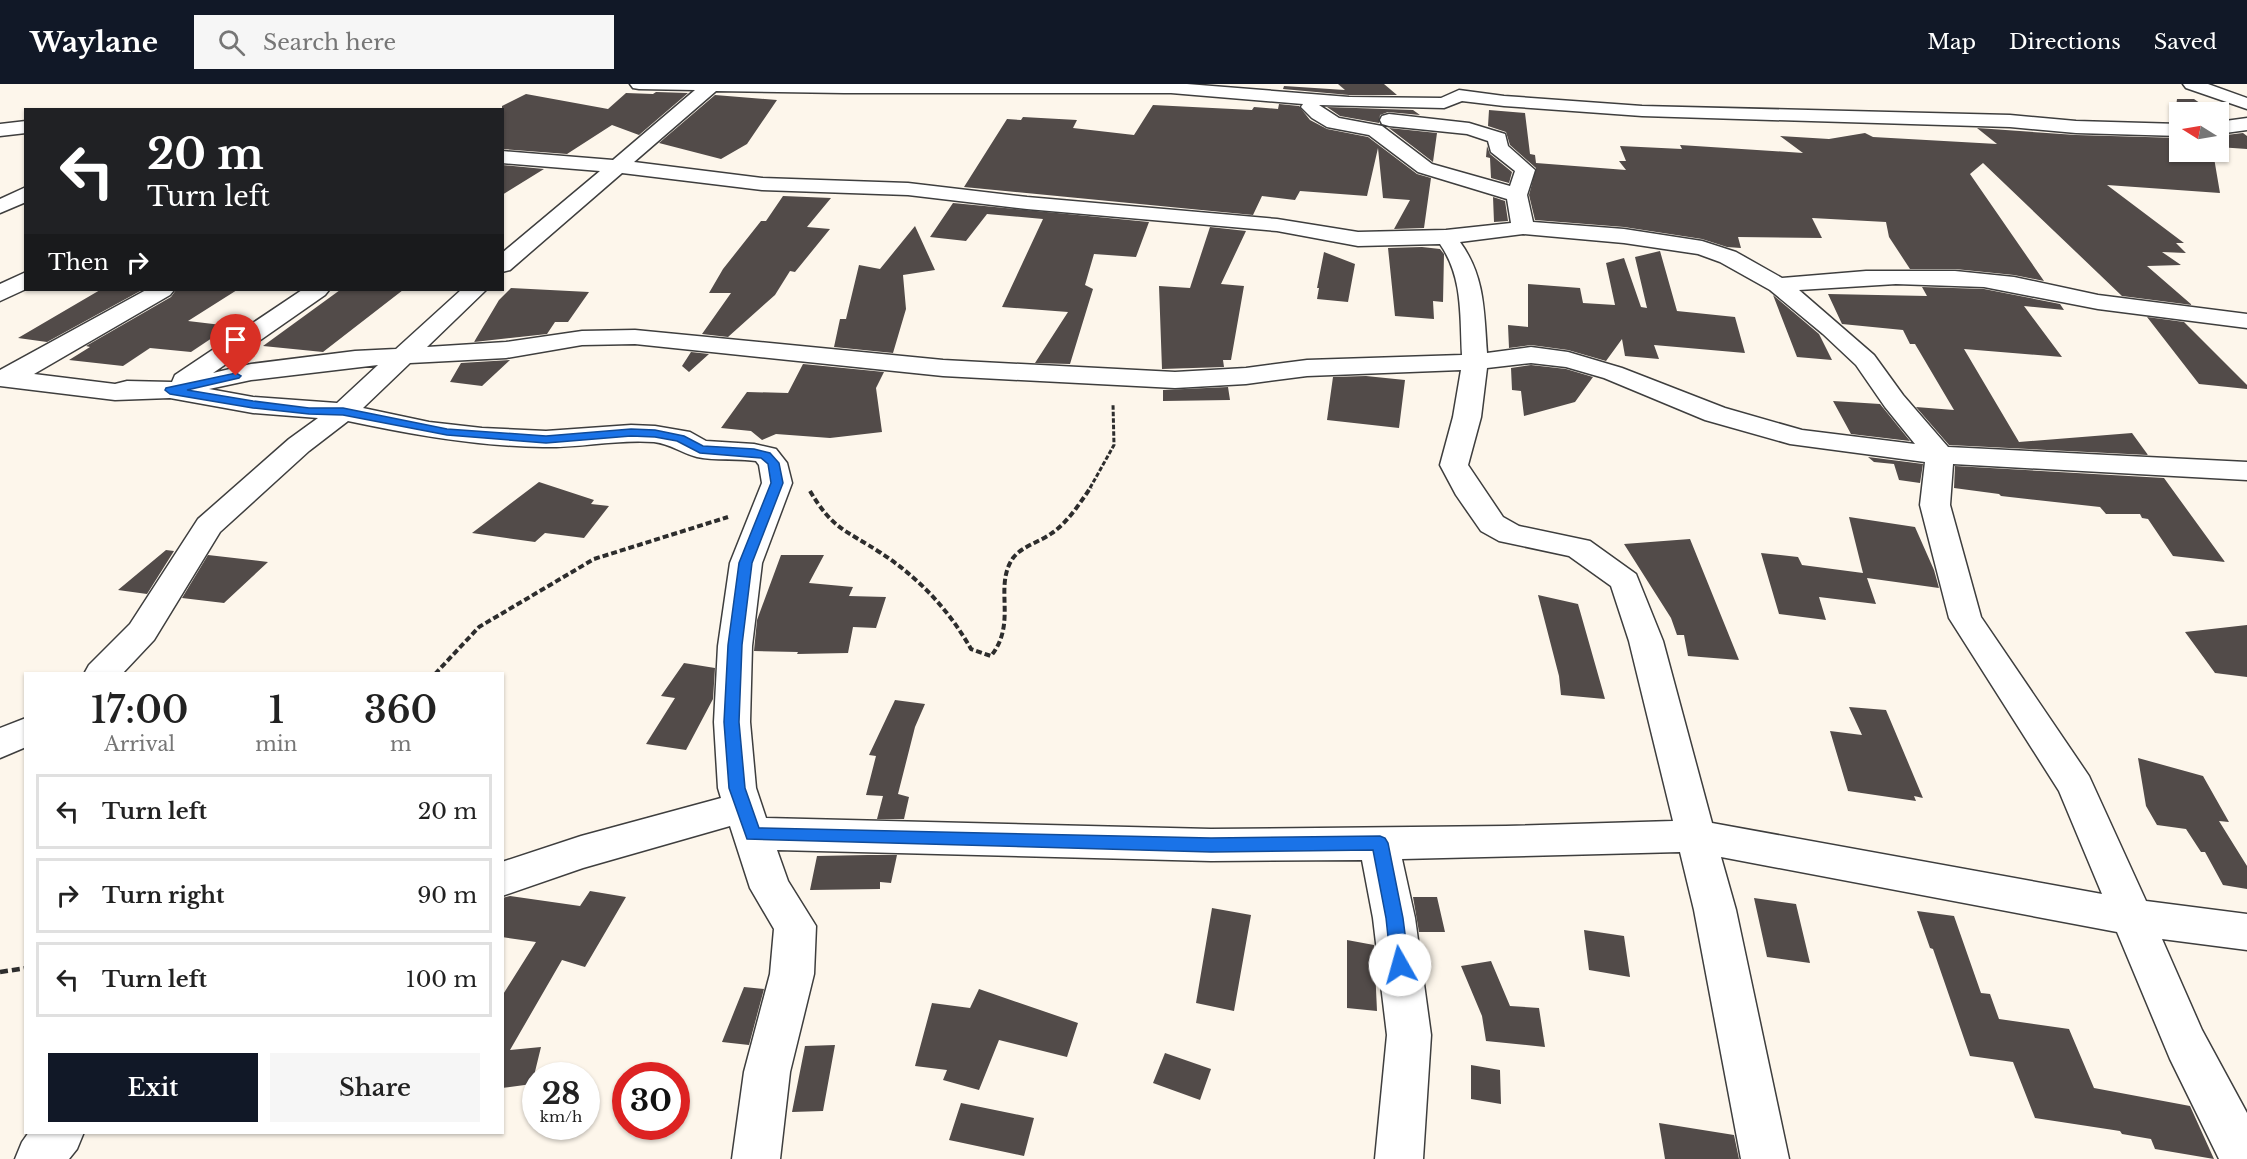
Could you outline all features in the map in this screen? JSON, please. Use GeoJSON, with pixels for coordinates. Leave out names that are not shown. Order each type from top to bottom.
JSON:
{"type":"FeatureCollection","features":[{"type":"Feature","properties":{"kind":"street"},"geometry":{"type":"LineString","coordinates":[[639,84],[710,87],[1171,88],[1303,100],[1444,103],[1458,90],[1504,101],[1631,111],[2010,121],[2076,127],[2169,130]]}},
{"type":"Feature","properties":{"kind":"street"},"geometry":{"type":"LineString","coordinates":[[2192,84],[2247,104]]}},
{"type":"Feature","properties":{"kind":"street"},"geometry":{"type":"LineString","coordinates":[[504,262],[710,87]]}},
{"type":"Feature","properties":{"kind":"street"},"geometry":{"type":"LineString","coordinates":[[1303,100],[1318,114],[1334,123],[1375,130],[1425,168],[1517,195]]}},
{"type":"Feature","properties":{"kind":"street"},"geometry":{"type":"LineString","coordinates":[[1349,102],[1372,115],[1395,121],[1469,129],[1498,138],[1498,148],[1525,170],[1517,195],[1523,228]]}},
{"type":"Feature","properties":{"kind":"street"},"geometry":{"type":"LineString","coordinates":[[2229,126],[2247,124]]}},
{"type":"Feature","properties":{"kind":"street"},"geometry":{"type":"LineString","coordinates":[[0,130],[24,127]]}},
{"type":"Feature","properties":{"kind":"street"},"geometry":{"type":"LineString","coordinates":[[504,157],[617,166],[762,184],[908,189],[1027,203],[1277,225],[1358,239],[1446,237],[1523,228],[1624,236],[1702,248],[1728,257],[1778,285],[1832,329],[1865,360],[1894,401],[1940,455],[1935,505],[1965,618],[2076,786],[2186,1044],[2245,1159]]}},
{"type":"Feature","properties":{"kind":"street"},"geometry":{"type":"LineString","coordinates":[[0,207],[24,194]]}},
{"type":"Feature","properties":{"kind":"street"},"geometry":{"type":"LineString","coordinates":[[1446,237],[1462,260],[1471,295],[1475,362],[1467,417],[1454,465],[1471,495],[1492,524],[1510,534],[1579,548],[1625,581],[1646,641],[1717,921],[1765,1159]]}},
{"type":"Feature","properties":{"kind":"street"},"geometry":{"type":"LineString","coordinates":[[1778,285],[1848,278],[1901,276],[1961,279],[2013,284],[2096,302],[2247,321]]}},
{"type":"Feature","properties":{"kind":"street"},"geometry":{"type":"LineString","coordinates":[[0,294],[24,280]]}},
{"type":"Feature","properties":{"kind":"street"},"geometry":{"type":"LineString","coordinates":[[3,378],[160,291]]}},
{"type":"Feature","properties":{"kind":"street"},"geometry":{"type":"LineString","coordinates":[[170,390],[316,291]]}},
{"type":"Feature","properties":{"kind":"street"},"geometry":{"type":"LineString","coordinates":[[103,672],[142,632],[209,526],[299,445],[343,412],[473,291]]}},
{"type":"Feature","properties":{"kind":"street"},"geometry":{"type":"LineString","coordinates":[[3,378],[115,392],[170,390],[251,372],[404,355],[506,350],[582,338],[635,337],[943,368],[1175,380],[1246,376],[1307,368],[1475,362],[1531,355],[1568,360],[1613,374],[1715,414],[1800,438],[1940,455],[2247,471]]}},
{"type":"Feature","properties":{"kind":"street"},"geometry":{"type":"LineString","coordinates":[[127,389],[170,390],[253,405],[343,412],[429,430],[482,436],[546,440],[631,433],[655,434],[680,438],[700,449],[754,452],[766,455],[773,463],[772,489],[746,563],[735,645],[732,722],[737,788],[770,888],[795,926],[792,974],[767,1072],[756,1159]]}},
{"type":"Feature","properties":{"kind":"street"},"geometry":{"type":"LineString","coordinates":[[0,744],[24,732]]}},
{"type":"Feature","properties":{"kind":"street"},"geometry":{"type":"LineString","coordinates":[[504,878],[581,852],[749,821],[1211,845],[1696,836],[2130,917],[2247,933]]}},
{"type":"Feature","properties":{"kind":"street"},"geometry":{"type":"LineString","coordinates":[[1380,843],[1394,918],[1409,1035],[1399,1159]]}},
{"type":"Feature","properties":{"kind":"street"},"geometry":{"type":"LineString","coordinates":[[39,1159],[58,1134]]}},
{"type":"Feature","properties":{"kind":"path"},"geometry":{"type":"LineString","coordinates":[[437,672],[478,627],[594,559],[772,489],[789,477],[806,486],[821,510],[839,529],[881,553],[921,583],[957,624],[971,649],[991,656],[1000,648],[1007,612],[1006,580],[1012,559],[1055,531],[1107,465],[1115,443],[1112,423],[1114,396],[1111,377]]}},
{"type":"Feature","properties":{"kind":"path"},"geometry":{"type":"LineString","coordinates":[[0,972],[24,968]]}},
{"type":"Feature","properties":{"kind":"building"},"geometry":{"type":"Polygon","coordinates":[[[1338,84],[1384,84],[1397,95],[1349,95],[1283,89],[1284,86],[1345,90],[1338,84]]]}},
{"type":"Feature","properties":{"kind":"building"},"geometry":{"type":"Polygon","coordinates":[[[656,92],[688,93],[639,135],[612,125],[567,154],[504,149],[504,108],[502,106],[526,94],[608,109],[626,93],[653,94],[656,92]]]}},
{"type":"Feature","properties":{"kind":"building"},"geometry":{"type":"Polygon","coordinates":[[[715,95],[777,100],[747,144],[721,159],[659,143],[715,95]]]}},
{"type":"Feature","properties":{"kind":"building"},"geometry":{"type":"Polygon","coordinates":[[[2177,99],[2194,99],[2198,102],[2177,102],[2177,99]]]}},
{"type":"Feature","properties":{"kind":"building"},"geometry":{"type":"Polygon","coordinates":[[[1279,104],[1299,106],[1310,120],[1327,129],[1368,137],[1417,174],[1431,178],[1424,228],[1394,229],[1410,200],[1383,198],[1378,148],[1367,196],[1300,191],[1295,200],[1262,196],[1253,215],[964,187],[1007,119],[1021,120],[1023,117],[1077,120],[1073,128],[1134,135],[1153,105],[1252,110],[1254,107],[1278,109],[1279,104]]]}},
{"type":"Feature","properties":{"kind":"building"},"geometry":{"type":"Polygon","coordinates":[[[1327,107],[1413,110],[1420,115],[1388,112],[1380,115],[1379,123],[1340,116],[1327,107]]]}},
{"type":"Feature","properties":{"kind":"building"},"geometry":{"type":"Polygon","coordinates":[[[1489,110],[1525,113],[1530,154],[1535,155],[1536,163],[1626,170],[1619,161],[1626,161],[1620,146],[1682,149],[1680,145],[1803,153],[1780,136],[1829,139],[1865,133],[1873,137],[1997,144],[1977,128],[2076,135],[2169,138],[2169,162],[2215,162],[2220,193],[2107,185],[2184,243],[2176,243],[2186,253],[2162,252],[2181,265],[2147,266],[2192,305],[2122,296],[1983,163],[1970,174],[2044,281],[2014,275],[1955,269],[1910,269],[1889,237],[1886,222],[1812,218],[1822,238],[1738,237],[1741,248],[1727,247],[1702,239],[1624,227],[1535,220],[1529,195],[1536,168],[1510,145],[1506,132],[1488,126],[1489,110]]]}},
{"type":"Feature","properties":{"kind":"building"},"geometry":{"type":"Polygon","coordinates":[[[1389,128],[1437,133],[1433,162],[1389,128]]]}},
{"type":"Feature","properties":{"kind":"building"},"geometry":{"type":"Polygon","coordinates":[[[2243,133],[2247,136],[2247,149],[2229,148],[2229,135],[2243,133]]]}},
{"type":"Feature","properties":{"kind":"building"},"geometry":{"type":"Polygon","coordinates":[[[1487,146],[1490,154],[1512,172],[1509,183],[1491,178],[1490,158],[1486,157],[1487,146]]]}},
{"type":"Feature","properties":{"kind":"building"},"geometry":{"type":"Polygon","coordinates":[[[504,165],[544,169],[504,194],[504,165]]]}},
{"type":"Feature","properties":{"kind":"building"},"geometry":{"type":"Polygon","coordinates":[[[783,196],[831,198],[807,227],[830,229],[795,272],[790,271],[775,295],[728,337],[702,334],[731,293],[709,293],[723,269],[761,221],[766,221],[783,196]]]}},
{"type":"Feature","properties":{"kind":"building"},"geometry":{"type":"Polygon","coordinates":[[[1493,197],[1505,201],[1508,221],[1494,222],[1493,197]]]}},
{"type":"Feature","properties":{"kind":"building"},"geometry":{"type":"Polygon","coordinates":[[[953,203],[1149,222],[1136,257],[1094,254],[1085,285],[1093,289],[1070,364],[1035,363],[1068,312],[1002,307],[1043,219],[987,214],[966,241],[930,237],[953,203]]]}},
{"type":"Feature","properties":{"kind":"building"},"geometry":{"type":"Polygon","coordinates":[[[915,226],[935,270],[903,275],[906,309],[893,353],[834,347],[840,319],[846,319],[859,265],[880,269],[915,226]]]}},
{"type":"Feature","properties":{"kind":"building"},"geometry":{"type":"Polygon","coordinates":[[[1210,227],[1246,231],[1221,284],[1244,286],[1231,360],[1223,360],[1224,367],[1162,369],[1159,286],[1190,288],[1210,227]]]}},
{"type":"Feature","properties":{"kind":"building"},"geometry":{"type":"Polygon","coordinates":[[[1388,248],[1440,249],[1444,254],[1443,302],[1433,301],[1434,319],[1395,316],[1388,248]]]}},
{"type":"Feature","properties":{"kind":"building"},"geometry":{"type":"Polygon","coordinates":[[[1660,251],[1677,311],[1735,317],[1745,353],[1654,345],[1659,359],[1625,356],[1622,339],[1606,361],[1568,350],[1531,345],[1509,348],[1508,325],[1528,327],[1528,284],[1580,288],[1583,303],[1615,305],[1606,263],[1624,258],[1641,307],[1647,308],[1635,257],[1660,251]]]}},
{"type":"Feature","properties":{"kind":"building"},"geometry":{"type":"Polygon","coordinates":[[[1324,252],[1355,264],[1348,302],[1317,299],[1324,252]]]}},
{"type":"Feature","properties":{"kind":"building"},"geometry":{"type":"Polygon","coordinates":[[[1922,287],[1984,289],[2060,304],[2064,310],[2024,306],[2062,357],[1964,349],[2019,442],[2132,433],[2148,455],[1949,445],[1916,407],[1954,410],[1915,344],[1910,344],[1903,330],[1842,324],[1828,294],[1927,296],[1922,287]]]}},
{"type":"Feature","properties":{"kind":"building"},"geometry":{"type":"Polygon","coordinates":[[[511,288],[589,292],[568,322],[555,322],[547,334],[474,342],[499,300],[511,288]]]}},
{"type":"Feature","properties":{"kind":"building"},"geometry":{"type":"Polygon","coordinates":[[[98,291],[140,291],[47,342],[18,338],[98,291]]]}},
{"type":"Feature","properties":{"kind":"building"},"geometry":{"type":"Polygon","coordinates":[[[175,291],[235,291],[188,321],[230,326],[191,352],[150,348],[123,366],[69,360],[90,347],[86,346],[171,297],[175,291]]]}},
{"type":"Feature","properties":{"kind":"building"},"geometry":{"type":"Polygon","coordinates":[[[339,291],[402,291],[323,352],[263,346],[339,291]]]}},
{"type":"Feature","properties":{"kind":"building"},"geometry":{"type":"Polygon","coordinates":[[[1773,295],[1819,334],[1832,360],[1797,357],[1773,295]]]}},
{"type":"Feature","properties":{"kind":"building"},"geometry":{"type":"Polygon","coordinates":[[[2147,317],[2184,322],[2247,385],[2247,389],[2199,384],[2147,317]]]}},
{"type":"Feature","properties":{"kind":"building"},"geometry":{"type":"Polygon","coordinates":[[[691,352],[709,354],[689,372],[682,366],[691,352]]]}},
{"type":"Feature","properties":{"kind":"building"},"geometry":{"type":"Polygon","coordinates":[[[510,360],[482,386],[450,382],[461,363],[510,360]]]}},
{"type":"Feature","properties":{"kind":"building"},"geometry":{"type":"Polygon","coordinates":[[[803,364],[884,372],[876,388],[882,432],[830,438],[776,434],[762,440],[751,431],[721,428],[747,392],[788,393],[803,364]]]}},
{"type":"Feature","properties":{"kind":"building"},"geometry":{"type":"Polygon","coordinates":[[[1531,365],[1566,369],[1593,377],[1575,402],[1524,416],[1521,391],[1512,390],[1511,368],[1531,365]]]}},
{"type":"Feature","properties":{"kind":"building"},"geometry":{"type":"Polygon","coordinates":[[[1366,376],[1405,380],[1399,428],[1327,420],[1333,377],[1366,376]]]}},
{"type":"Feature","properties":{"kind":"building"},"geometry":{"type":"Polygon","coordinates":[[[1228,387],[1230,400],[1163,401],[1163,390],[1228,387]]]}},
{"type":"Feature","properties":{"kind":"building"},"geometry":{"type":"Polygon","coordinates":[[[1833,401],[1880,404],[1910,441],[1851,434],[1833,401]]]}},
{"type":"Feature","properties":{"kind":"building"},"geometry":{"type":"Polygon","coordinates":[[[1868,457],[1923,464],[1920,483],[1899,480],[1894,464],[1874,462],[1868,457]]]}},
{"type":"Feature","properties":{"kind":"building"},"geometry":{"type":"Polygon","coordinates":[[[1955,466],[2164,478],[2225,562],[2173,556],[2148,519],[2142,518],[2140,514],[2106,514],[2100,507],[2001,496],[1954,488],[1955,466]]]}},
{"type":"Feature","properties":{"kind":"building"},"geometry":{"type":"Polygon","coordinates":[[[539,482],[594,500],[591,504],[609,506],[584,538],[545,533],[535,542],[472,533],[539,482]]]}},
{"type":"Feature","properties":{"kind":"building"},"geometry":{"type":"Polygon","coordinates":[[[1849,517],[1915,527],[1934,570],[1939,588],[1867,578],[1876,604],[1819,597],[1826,620],[1779,614],[1761,553],[1798,557],[1802,565],[1863,573],[1849,517]]]}},
{"type":"Feature","properties":{"kind":"building"},"geometry":{"type":"Polygon","coordinates":[[[1690,539],[1739,660],[1688,656],[1684,635],[1677,635],[1671,618],[1624,544],[1690,539]]]}},
{"type":"Feature","properties":{"kind":"building"},"geometry":{"type":"Polygon","coordinates":[[[166,550],[174,551],[147,594],[118,590],[166,550]]]}},
{"type":"Feature","properties":{"kind":"building"},"geometry":{"type":"Polygon","coordinates":[[[208,555],[268,562],[224,603],[182,598],[208,555]]]}},
{"type":"Feature","properties":{"kind":"building"},"geometry":{"type":"Polygon","coordinates":[[[781,555],[824,555],[809,583],[853,587],[849,596],[886,597],[876,628],[853,627],[848,653],[797,654],[798,652],[754,651],[757,620],[781,555]]]}},
{"type":"Feature","properties":{"kind":"building"},"geometry":{"type":"Polygon","coordinates":[[[1538,595],[1578,604],[1605,699],[1561,695],[1559,676],[1538,595]]]}},
{"type":"Feature","properties":{"kind":"building"},"geometry":{"type":"Polygon","coordinates":[[[2247,625],[2247,677],[2215,673],[2185,632],[2247,625]]]}},
{"type":"Feature","properties":{"kind":"building"},"geometry":{"type":"Polygon","coordinates":[[[684,663],[715,668],[713,699],[686,750],[646,744],[675,698],[661,696],[684,663]]]}},
{"type":"Feature","properties":{"kind":"building"},"geometry":{"type":"Polygon","coordinates":[[[895,700],[925,704],[915,727],[898,794],[909,797],[904,819],[877,819],[883,796],[866,795],[876,756],[869,755],[895,700]]]}},
{"type":"Feature","properties":{"kind":"building"},"geometry":{"type":"Polygon","coordinates":[[[1849,707],[1886,710],[1923,798],[1914,796],[1916,801],[1848,791],[1830,731],[1862,735],[1849,707]]]}},
{"type":"Feature","properties":{"kind":"building"},"geometry":{"type":"Polygon","coordinates":[[[2138,758],[2203,776],[2229,822],[2219,821],[2247,866],[2247,889],[2223,885],[2205,852],[2201,852],[2186,829],[2157,825],[2146,806],[2138,758]]]}},
{"type":"Feature","properties":{"kind":"building"},"geometry":{"type":"Polygon","coordinates":[[[897,855],[891,883],[880,882],[880,889],[810,890],[817,856],[897,855]]]}},
{"type":"Feature","properties":{"kind":"building"},"geometry":{"type":"Polygon","coordinates":[[[590,891],[626,897],[585,967],[562,960],[510,1050],[541,1047],[537,1062],[522,1062],[522,1085],[504,1088],[504,993],[536,942],[504,937],[504,898],[510,896],[580,906],[590,891]]]}},
{"type":"Feature","properties":{"kind":"building"},"geometry":{"type":"Polygon","coordinates":[[[1413,897],[1437,897],[1445,932],[1419,932],[1413,897]]]}},
{"type":"Feature","properties":{"kind":"building"},"geometry":{"type":"Polygon","coordinates":[[[1754,898],[1796,904],[1810,963],[1767,957],[1754,898]]]}},
{"type":"Feature","properties":{"kind":"building"},"geometry":{"type":"Polygon","coordinates":[[[1212,908],[1251,915],[1234,1011],[1196,1003],[1212,908]]]}},
{"type":"Feature","properties":{"kind":"building"},"geometry":{"type":"Polygon","coordinates":[[[1917,911],[1954,916],[1981,993],[1990,994],[1999,1019],[2069,1029],[2094,1088],[2190,1106],[2214,1159],[2155,1149],[2151,1139],[2122,1134],[2120,1131],[2035,1118],[2013,1062],[1970,1056],[1933,949],[1930,948],[1917,911]]]}},
{"type":"Feature","properties":{"kind":"building"},"geometry":{"type":"Polygon","coordinates":[[[1584,930],[1624,936],[1630,977],[1589,970],[1584,930]]]}},
{"type":"Feature","properties":{"kind":"building"},"geometry":{"type":"Polygon","coordinates":[[[1347,940],[1374,945],[1377,1011],[1347,1008],[1347,940]]]}},
{"type":"Feature","properties":{"kind":"building"},"geometry":{"type":"Polygon","coordinates":[[[1491,961],[1510,1006],[1539,1008],[1545,1047],[1486,1041],[1482,1016],[1461,966],[1491,961]]]}},
{"type":"Feature","properties":{"kind":"building"},"geometry":{"type":"Polygon","coordinates":[[[744,987],[764,989],[749,1045],[722,1042],[744,987]]]}},
{"type":"Feature","properties":{"kind":"building"},"geometry":{"type":"Polygon","coordinates":[[[979,989],[1078,1023],[1067,1057],[999,1040],[979,1090],[943,1080],[947,1070],[915,1066],[932,1003],[970,1008],[979,989]]]}},
{"type":"Feature","properties":{"kind":"building"},"geometry":{"type":"Polygon","coordinates":[[[835,1045],[823,1111],[792,1112],[805,1046],[835,1045]]]}},
{"type":"Feature","properties":{"kind":"building"},"geometry":{"type":"Polygon","coordinates":[[[1165,1053],[1211,1069],[1200,1100],[1153,1083],[1165,1053]]]}},
{"type":"Feature","properties":{"kind":"building"},"geometry":{"type":"Polygon","coordinates":[[[1471,1065],[1500,1070],[1501,1104],[1471,1099],[1471,1065]]]}},
{"type":"Feature","properties":{"kind":"building"},"geometry":{"type":"Polygon","coordinates":[[[961,1103],[1034,1118],[1024,1156],[949,1140],[961,1103]]]}},
{"type":"Feature","properties":{"kind":"building"},"geometry":{"type":"Polygon","coordinates":[[[1659,1123],[1734,1135],[1739,1159],[1665,1159],[1659,1123]]]}},
{"type":"Feature","properties":{"kind":"route"},"geometry":{"type":"LineString","coordinates":[[236,376],[170,390],[253,405],[343,412],[429,430],[482,436],[546,440],[631,433],[655,434],[680,438],[700,449],[754,452],[766,455],[773,463],[777,483],[746,563],[735,645],[732,722],[737,788],[753,834],[1211,845],[1380,843],[1400,965]]}}]}
